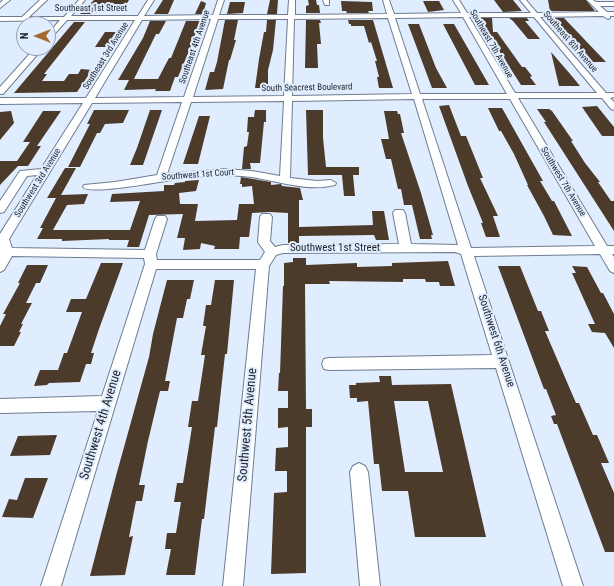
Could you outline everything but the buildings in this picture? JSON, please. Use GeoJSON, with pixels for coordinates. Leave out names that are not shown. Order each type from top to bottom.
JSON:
{"type":"FeatureCollection","features":[{"type":"Feature","properties":{"kind":"street"},"geometry":{"type":"LineString","coordinates":[[0,6],[7,0]]}},
{"type":"Feature","properties":{"kind":"street"},"geometry":{"type":"LineString","coordinates":[[26,16],[44,0]]}},
{"type":"Feature","properties":{"kind":"street"},"geometry":{"type":"LineString","coordinates":[[56,29],[82,0]]}},
{"type":"Feature","properties":{"kind":"street","name":"Southeast 3rd Avenue"},"geometry":{"type":"LineString","coordinates":[[89,100],[151,0]]}},
{"type":"Feature","properties":{"kind":"street","name":"Southeast 4th Avenue"},"geometry":{"type":"LineString","coordinates":[[187,99],[221,0]]}},
{"type":"Feature","properties":{"kind":"street"},"geometry":{"type":"LineString","coordinates":[[285,181],[292,0]]}},
{"type":"Feature","properties":{"kind":"street","name":"Southwest 6th Avenue"},"geometry":{"type":"LineString","coordinates":[[386,0],[416,97],[468,252],[573,586]]}},
{"type":"Feature","properties":{"kind":"street","name":"Southeast 7th Avenue"},"geometry":{"type":"LineString","coordinates":[[456,0],[512,96]]}},
{"type":"Feature","properties":{"kind":"street"},"geometry":{"type":"LineString","coordinates":[[523,0],[535,1]]}},
{"type":"Feature","properties":{"kind":"street","name":"Southeast 8th Avenue"},"geometry":{"type":"LineString","coordinates":[[523,0],[614,107]]}},
{"type":"Feature","properties":{"kind":"street"},"geometry":{"type":"LineString","coordinates":[[611,0],[614,3]]}},
{"type":"Feature","properties":{"kind":"street"},"geometry":{"type":"LineString","coordinates":[[592,2],[614,3]]}},
{"type":"Feature","properties":{"kind":"street"},"geometry":{"type":"LineString","coordinates":[[592,2],[614,22]]}},
{"type":"Feature","properties":{"kind":"street","name":"Southeast 1st Street"},"geometry":{"type":"LineString","coordinates":[[56,18],[614,14]]}},
{"type":"Feature","properties":{"kind":"street","name":"Southeast 1st Street"},"geometry":{"type":"LineString","coordinates":[[0,18],[16,18]]}},
{"type":"Feature","properties":{"kind":"street"},"geometry":{"type":"LineString","coordinates":[[0,92],[32,56]]}},
{"type":"Feature","properties":{"kind":"street","name":"South Seacrest Boulevard"},"geometry":{"type":"LineString","coordinates":[[0,101],[614,95]]}},
{"type":"Feature","properties":{"kind":"street","name":"Southwest 7th Avenue"},"geometry":{"type":"LineString","coordinates":[[512,96],[609,250],[614,268]]}},
{"type":"Feature","properties":{"kind":"street"},"geometry":{"type":"LineString","coordinates":[[160,178],[187,99]]}},
{"type":"Feature","properties":{"kind":"street","name":"Southwest 3rd Avenue"},"geometry":{"type":"LineString","coordinates":[[4,252],[2,239],[89,100]]}},
{"type":"Feature","properties":{"kind":"street"},"geometry":{"type":"LineString","coordinates":[[0,209],[24,173],[45,172]]}},
{"type":"Feature","properties":{"kind":"street","name":"Southwest 1st Court"},"geometry":{"type":"LineString","coordinates":[[88,187],[112,186],[160,178],[226,172],[308,185],[331,183]]}},
{"type":"Feature","properties":{"kind":"street"},"geometry":{"type":"LineString","coordinates":[[399,213],[406,248]]}},
{"type":"Feature","properties":{"kind":"street"},"geometry":{"type":"LineString","coordinates":[[266,217],[264,242],[268,258]]}},
{"type":"Feature","properties":{"kind":"street","name":"Southwest 4th Avenue"},"geometry":{"type":"LineString","coordinates":[[51,586],[161,219]]}},
{"type":"Feature","properties":{"kind":"street","name":"Southwest 1st Street"},"geometry":{"type":"LineString","coordinates":[[4,252],[150,259],[268,258],[283,249],[455,248],[468,252],[609,250]]}},
{"type":"Feature","properties":{"kind":"street"},"geometry":{"type":"LineString","coordinates":[[0,267],[4,252]]}},
{"type":"Feature","properties":{"kind":"street","name":"Southwest 5th Avenue"},"geometry":{"type":"LineString","coordinates":[[233,586],[268,258]]}},
{"type":"Feature","properties":{"kind":"street"},"geometry":{"type":"LineString","coordinates":[[329,364],[502,361]]}},
{"type":"Feature","properties":{"kind":"street"},"geometry":{"type":"LineString","coordinates":[[0,406],[107,403]]}},
{"type":"Feature","properties":{"kind":"street"},"geometry":{"type":"LineString","coordinates":[[359,472],[370,586]]}}]}
